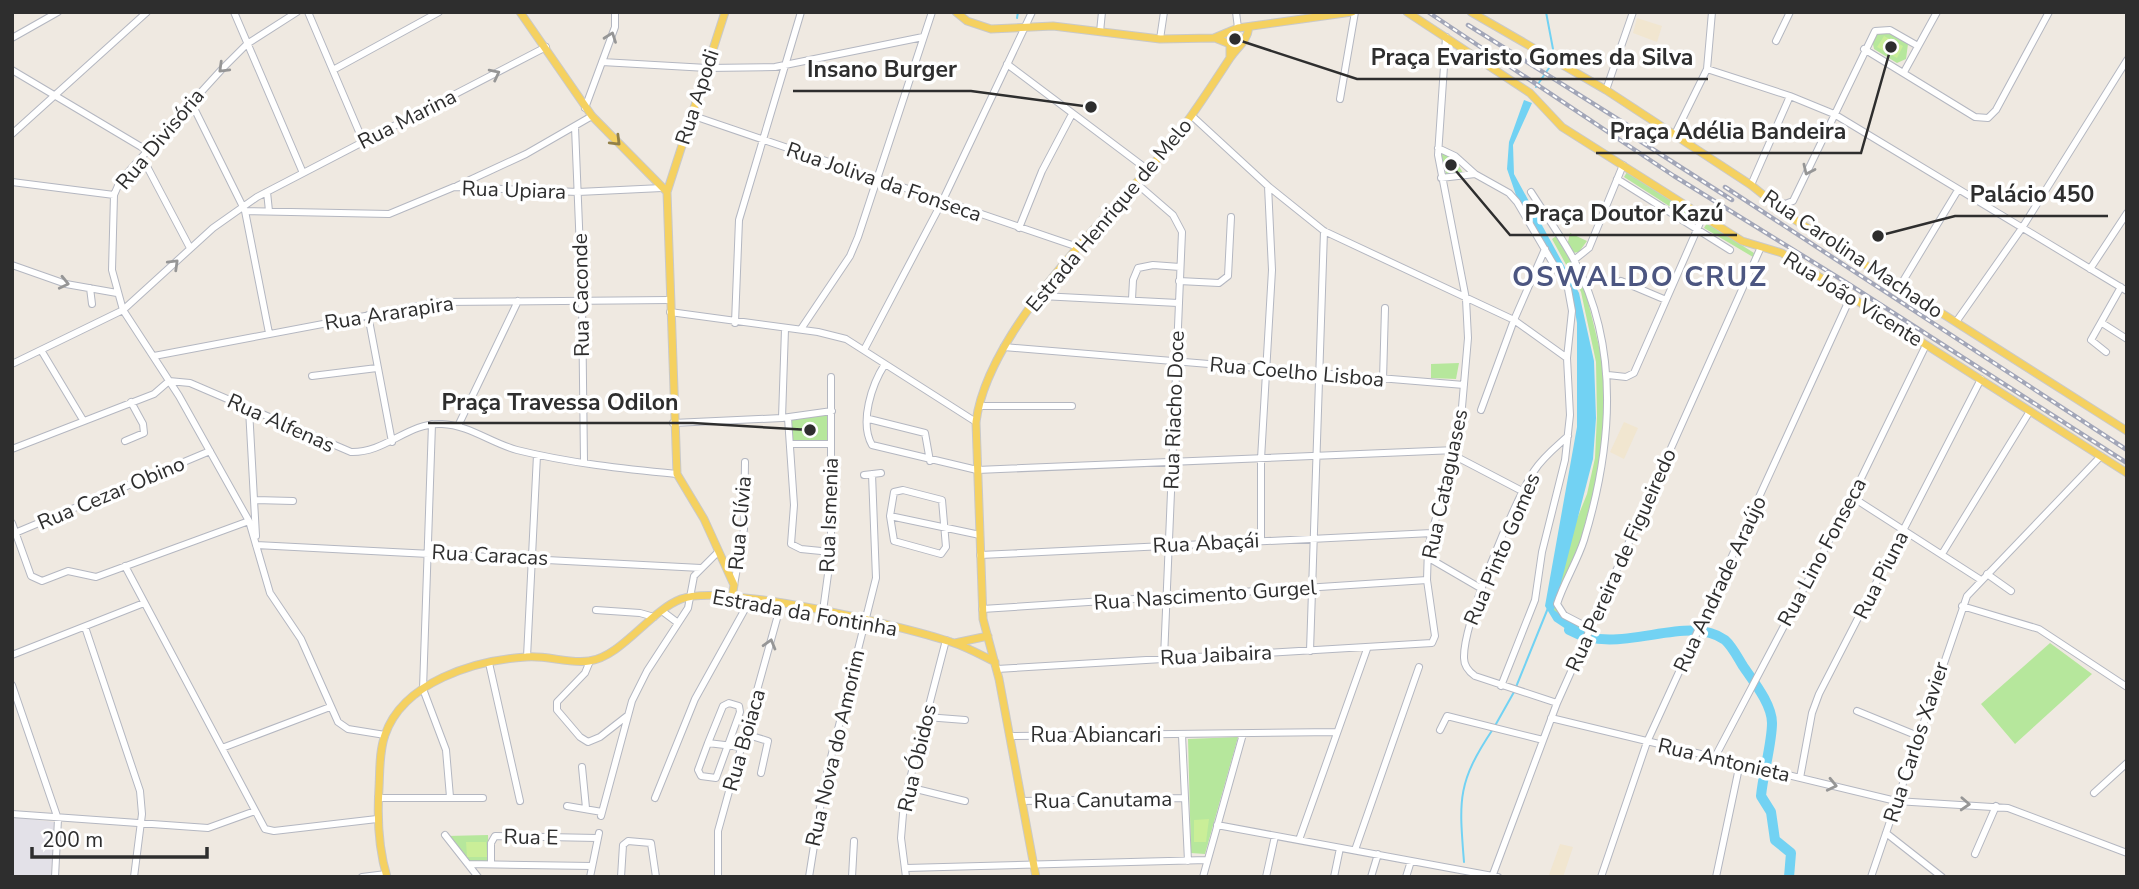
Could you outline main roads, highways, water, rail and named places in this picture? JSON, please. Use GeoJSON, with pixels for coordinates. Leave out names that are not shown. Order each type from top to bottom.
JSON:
{"type":"FeatureCollection","features":[{"type":"Feature","properties":{"kind":"main road"},"geometry":{"type":"LineString","coordinates":[[520,12],[547,47],[585,108],[664,190]]}},
{"type":"Feature","properties":{"kind":"main road","name":"Rua Apodi"},"geometry":{"type":"LineString","coordinates":[[725,12],[670,181],[664,190],[677,474],[704,519],[734,585],[732,597]]}},
{"type":"Feature","properties":{"kind":"main road"},"geometry":{"type":"LineString","coordinates":[[956,12],[979,26],[1054,26],[1160,39],[1214,38],[1238,28],[1353,12]]}},
{"type":"Feature","properties":{"kind":"main road","name":"Rua João Vicente"},"geometry":{"type":"LineString","coordinates":[[1407,12],[1536,98],[1562,127],[1742,241],[1782,253],[2127,473]]}},
{"type":"Feature","properties":{"kind":"main road","name":"Rua Carolina Machado"},"geometry":{"type":"LineString","coordinates":[[1471,12],[1606,90],[1675,134],[1751,184],[1792,218],[2127,432]]}},
{"type":"Feature","properties":{"kind":"main road","name":"Estrada Henrique de Melo"},"geometry":{"type":"LineString","coordinates":[[1036,877],[996,665],[982,609],[976,422],[979,406],[991,370],[1004,347],[1078,247],[1148,170],[1192,116],[1230,57],[1246,39],[1249,27]]}},
{"type":"Feature","properties":{"kind":"main road"},"geometry":{"type":"LineString","coordinates":[[1214,38],[1230,44],[1230,57]]}},
{"type":"Feature","properties":{"kind":"main road"},"geometry":{"type":"LineString","coordinates":[[654,179],[670,181]]}},
{"type":"Feature","properties":{"kind":"main road","name":"Estrada da Fontinha"},"geometry":{"type":"LineString","coordinates":[[387,875],[377,819],[385,735],[402,706],[423,689],[447,676],[489,663],[527,657],[590,661],[610,652],[662,611],[691,597],[732,597],[865,620],[946,640],[996,665]]}},
{"type":"Feature","properties":{"kind":"main road"},"geometry":{"type":"LineString","coordinates":[[954,643],[988,636]]}},
{"type":"Feature","properties":{"kind":"water"},"geometry":{"type":"Polygon","coordinates":[[[1524,100],[1532,103],[1513,145],[1514,174],[1579,293],[1594,361],[1596,418],[1593,459],[1554,610],[1584,631],[1581,639],[1554,621],[1545,606],[1577,427],[1577,323],[1571,288],[1517,198],[1507,169],[1509,142],[1524,100]]]}},
{"type":"Feature","properties":{"kind":"waterway"},"geometry":{"type":"LineString","coordinates":[[1017,18],[1018,12]]}},
{"type":"Feature","properties":{"kind":"waterway"},"geometry":{"type":"LineString","coordinates":[[1546,12],[1553,49]]}},
{"type":"Feature","properties":{"kind":"waterway"},"geometry":{"type":"LineString","coordinates":[[1536,87],[1549,68]]}},
{"type":"Feature","properties":{"kind":"waterway"},"geometry":{"type":"LineString","coordinates":[[1516,687],[1548,608]]}},
{"type":"Feature","properties":{"kind":"waterway"},"geometry":{"type":"LineString","coordinates":[[1569,630],[1588,637],[1609,639],[1691,631],[1709,633],[1728,643],[1769,708],[1771,740],[1761,796],[1771,812],[1775,840],[1791,853],[1789,877]]}},
{"type":"Feature","properties":{"kind":"waterway"},"geometry":{"type":"LineString","coordinates":[[1496,724],[1514,692]]}},
{"type":"Feature","properties":{"kind":"waterway"},"geometry":{"type":"LineString","coordinates":[[1464,862],[1461,822],[1463,792],[1473,764],[1493,729]]}},
{"type":"Feature","properties":{"kind":"railway"},"geometry":{"type":"LineString","coordinates":[[1428,12],[1674,176],[1847,283],[2127,463]]}},
{"type":"Feature","properties":{"kind":"railway"},"geometry":{"type":"LineString","coordinates":[[1468,25],[1640,133]]}},
{"type":"Feature","properties":{"kind":"railway"},"geometry":{"type":"LineString","coordinates":[[1626,132],[1732,200]]}},
{"type":"Feature","properties":{"kind":"railway"},"geometry":{"type":"LineString","coordinates":[[1725,187],[2127,450]]}},
{"type":"Feature","properties":{"kind":"place","name":"Praça Evaristo Gomes da Silva"},"geometry":{"type":"Point","coordinates":[1235,39]}},
{"type":"Feature","properties":{"kind":"place","name":"Praça Adélia Bandeira"},"geometry":{"type":"Point","coordinates":[1891,47]}},
{"type":"Feature","properties":{"kind":"place","name":"Insano Burger"},"geometry":{"type":"Point","coordinates":[1091,107]}},
{"type":"Feature","properties":{"kind":"place","name":"Praça Doutor Kazú"},"geometry":{"type":"Point","coordinates":[1451,165]}},
{"type":"Feature","properties":{"kind":"place","name":"Palácio 450"},"geometry":{"type":"Point","coordinates":[1878,236]}},
{"type":"Feature","properties":{"kind":"place","name":"Praça Travessa Odilon"},"geometry":{"type":"Point","coordinates":[810,430]}},
{"type":"Feature","properties":{"kind":"district","name":"OSWALDO CRUZ"},"geometry":{"type":"Point","coordinates":[1640,276]}}]}
